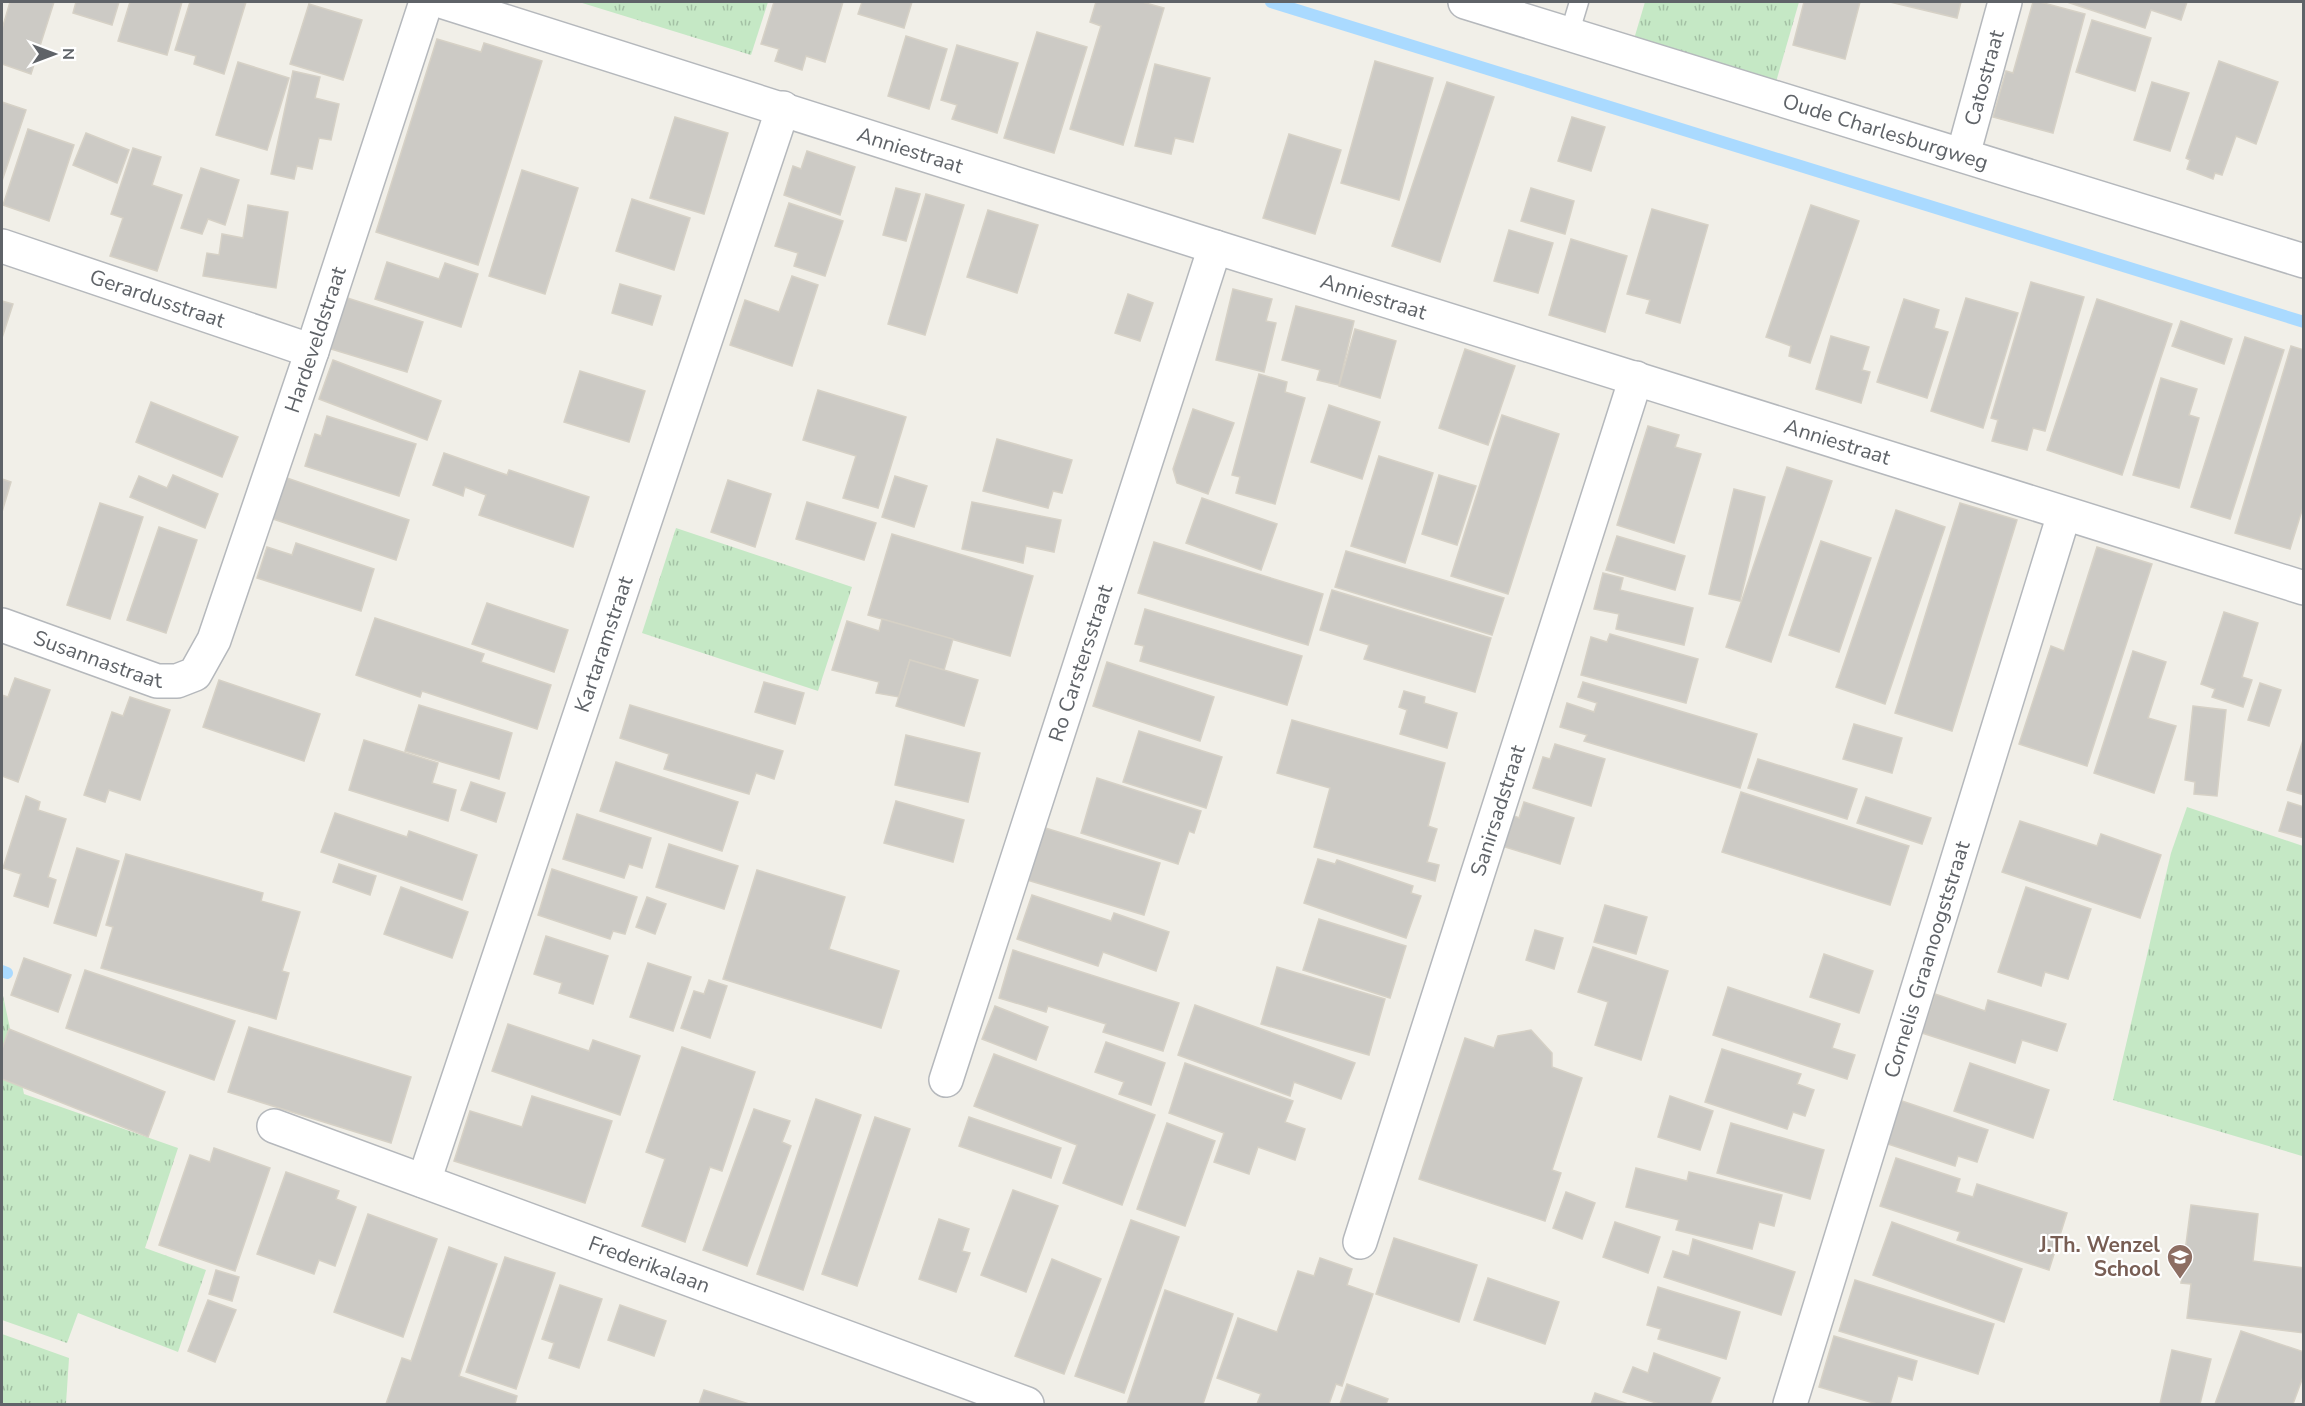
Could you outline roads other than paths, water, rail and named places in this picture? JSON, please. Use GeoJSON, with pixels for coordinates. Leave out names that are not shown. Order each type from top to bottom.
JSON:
{"type":"FeatureCollection","features":[{"type":"Feature","properties":{"kind":"street","name":"Hardeveldstraat"},"geometry":{"type":"LineString","coordinates":[[195,674],[214,640],[312,351],[426,2]]}},
{"type":"Feature","properties":{"kind":"street","name":"Anniestraat"},"geometry":{"type":"LineString","coordinates":[[444,2],[2304,588]]}},
{"type":"Feature","properties":{"kind":"street","name":"Oude Charlesburgweg"},"geometry":{"type":"LineString","coordinates":[[1465,2],[2304,261]]}},
{"type":"Feature","properties":{"kind":"street","name":"Catostraat"},"geometry":{"type":"LineString","coordinates":[[1963,155],[2005,2]]}},
{"type":"Feature","properties":{"kind":"street","name":"Kartaramstraat"},"geometry":{"type":"LineString","coordinates":[[424,1180],[783,108]]}},
{"type":"Feature","properties":{"kind":"street","name":"Gerardusstraat"},"geometry":{"type":"LineString","coordinates":[[2,246],[312,351]]}},
{"type":"Feature","properties":{"kind":"street","name":"Ro Carstersstraat"},"geometry":{"type":"LineString","coordinates":[[946,1080],[1215,246]]}},
{"type":"Feature","properties":{"kind":"street","name":"Sanirsadstraat"},"geometry":{"type":"LineString","coordinates":[[1360,1242],[1636,378]]}},
{"type":"Feature","properties":{"kind":"street","name":"Cornelis Graanoogststraat"},"geometry":{"type":"LineString","coordinates":[[1790,1404],[2064,514]]}},
{"type":"Feature","properties":{"kind":"street","name":"Susannastraat"},"geometry":{"type":"LineString","coordinates":[[2,625],[157,681],[177,681],[195,674]]}},
{"type":"Feature","properties":{"kind":"street","name":"Frederikalaan"},"geometry":{"type":"LineString","coordinates":[[273,1126],[1027,1404]]}},
{"type":"Feature","properties":{"kind":"lane"},"geometry":{"type":"LineString","coordinates":[[1569,34],[1579,2]]}},
{"type":"Feature","properties":{"kind":"waterway"},"geometry":{"type":"LineString","coordinates":[[1271,2],[2304,322]]}},
{"type":"Feature","properties":{"kind":"waterway"},"geometry":{"type":"LineString","coordinates":[[2,971],[7,973]]}},
{"type":"Feature","properties":{"kind":"place","name":"J.Th. Wenzel School"},"geometry":{"type":"Point","coordinates":[2180,1280]}}]}
